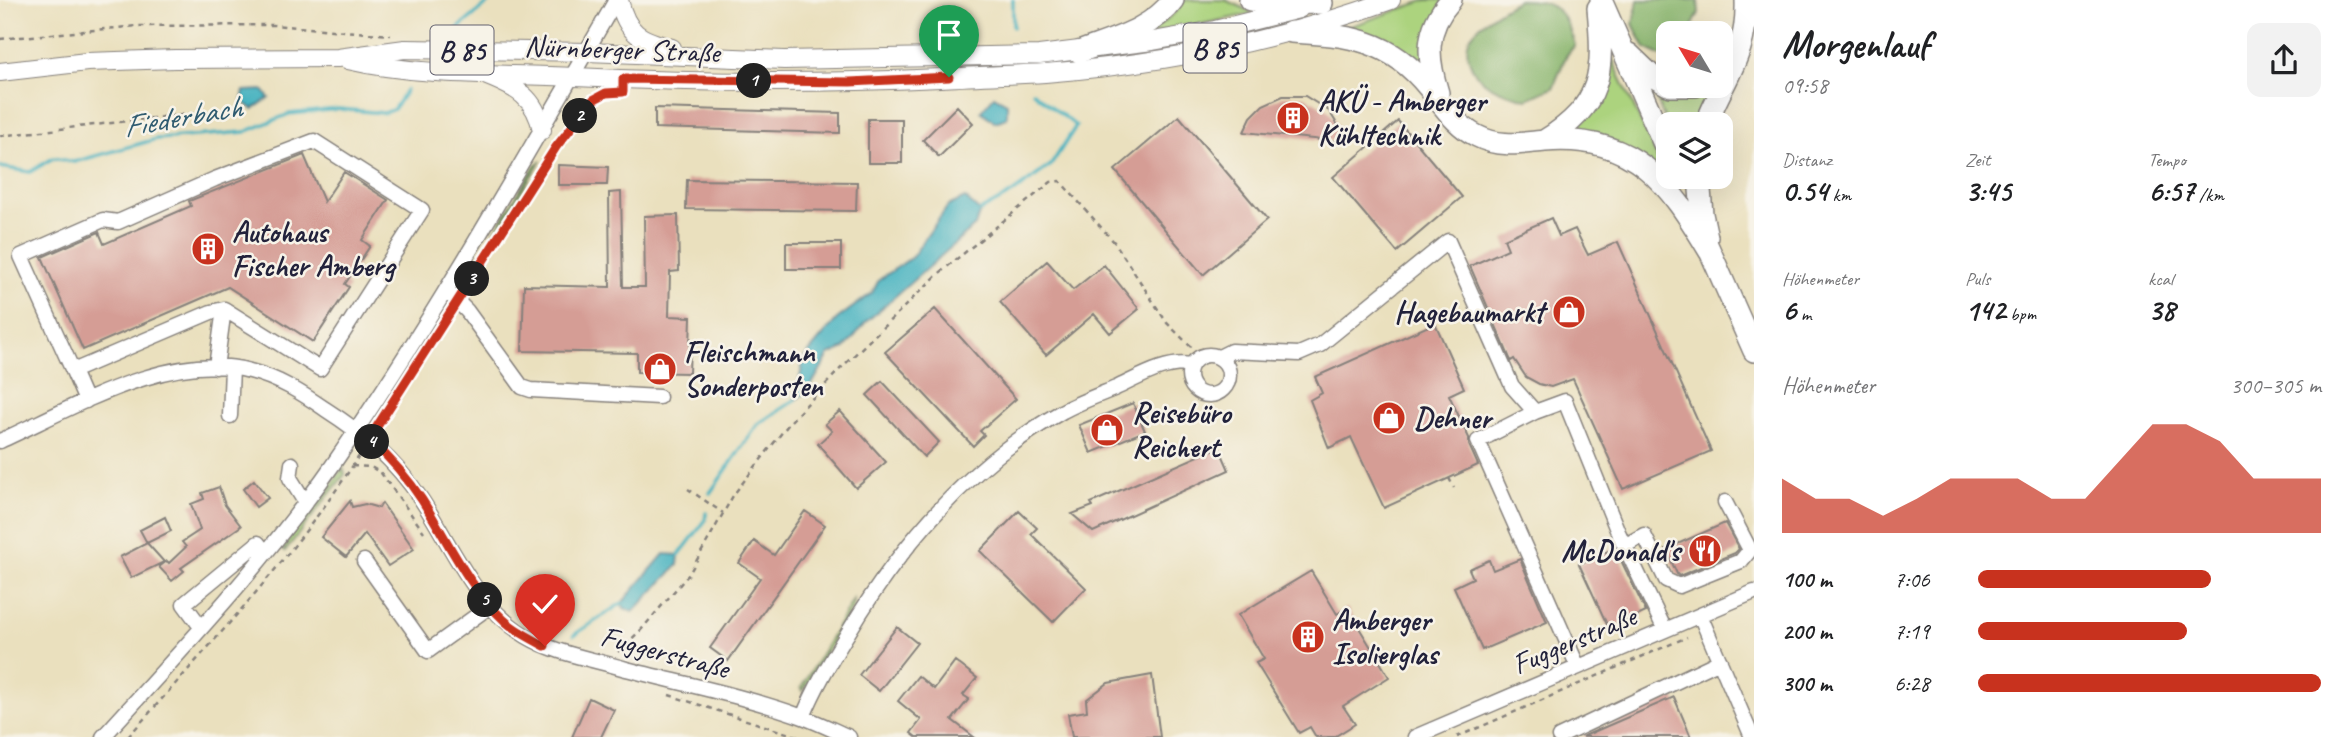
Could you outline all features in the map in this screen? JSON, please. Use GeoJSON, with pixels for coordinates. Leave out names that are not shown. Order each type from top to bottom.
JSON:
{"type":"FeatureCollection","features":[{"type":"Feature","properties":{"kind":"highway"},"geometry":{"type":"LineString","coordinates":[[1079,52],[1140,28],[1155,19],[1173,0]]}},
{"type":"Feature","properties":{"kind":"highway"},"geometry":{"type":"LineString","coordinates":[[1250,0],[1272,4],[1326,1]]}},
{"type":"Feature","properties":{"kind":"highway"},"geometry":{"type":"LineString","coordinates":[[1440,102],[1431,73],[1430,40],[1436,22],[1451,0]]}},
{"type":"Feature","properties":{"kind":"highway"},"geometry":{"type":"LineString","coordinates":[[1544,141],[1571,122],[1596,87],[1601,57],[1599,0]]}},
{"type":"Feature","properties":{"kind":"highway"},"geometry":{"type":"LineString","coordinates":[[1599,0],[1656,125]]}},
{"type":"Feature","properties":{"kind":"highway"},"geometry":{"type":"LineString","coordinates":[[1712,112],[1741,49],[1746,0]]}},
{"type":"Feature","properties":{"kind":"highway"},"geometry":{"type":"LineString","coordinates":[[1291,33],[1340,35],[1375,44],[1412,68],[1452,119],[1479,138],[1511,145],[1544,141],[1592,143],[1634,159],[1672,193],[1710,252]]}},
{"type":"Feature","properties":{"kind":"highway"},"geometry":{"type":"LineString","coordinates":[[1622,47],[1656,78]]}},
{"type":"Feature","properties":{"kind":"highway"},"geometry":{"type":"LineString","coordinates":[[1733,58],[1741,49]]}},
{"type":"Feature","properties":{"kind":"highway"},"geometry":{"type":"LineString","coordinates":[[1683,189],[1754,351]]}},
{"type":"Feature","properties":{"kind":"highway"},"geometry":{"type":"LineString","coordinates":[[1700,189],[1710,252]]}},
{"type":"Feature","properties":{"kind":"main road"},"geometry":{"type":"LineString","coordinates":[[618,0],[627,22],[639,37],[648,42],[716,57]]}},
{"type":"Feature","properties":{"kind":"main road","name":"Nürnberger Straße"},"geometry":{"type":"LineString","coordinates":[[338,58],[395,69],[623,79],[850,82],[1047,73],[1139,62],[1291,33],[1391,0]]}},
{"type":"Feature","properties":{"kind":"main road","name":"Nürnberger Straße"},"geometry":{"type":"LineString","coordinates":[[338,58],[405,49],[587,52],[784,60],[936,58],[1079,52],[1215,30],[1326,1]]}},
{"type":"Feature","properties":{"kind":"main road","name":"B 85"},"geometry":{"type":"LineString","coordinates":[[0,72],[87,62],[338,58]]}},
{"type":"Feature","properties":{"kind":"main road"},"geometry":{"type":"LineString","coordinates":[[478,72],[524,94],[538,112],[542,130]]}},
{"type":"Feature","properties":{"kind":"street"},"geometry":{"type":"LineString","coordinates":[[103,737],[265,552],[305,502],[356,430],[446,290],[618,0]]}},
{"type":"Feature","properties":{"kind":"street"},"geometry":{"type":"LineString","coordinates":[[86,401],[21,256],[103,220],[118,222],[215,179],[314,141],[422,209],[320,369],[224,309]]}},
{"type":"Feature","properties":{"kind":"street"},"geometry":{"type":"LineString","coordinates":[[1219,358],[1231,351],[1299,354],[1320,345],[1448,241],[1512,386],[1535,412]]}},
{"type":"Feature","properties":{"kind":"street"},"geometry":{"type":"LineString","coordinates":[[446,290],[458,301],[522,387],[531,390],[659,397]]}},
{"type":"Feature","properties":{"kind":"street"},"geometry":{"type":"LineString","coordinates":[[216,367],[224,309]]}},
{"type":"Feature","properties":{"kind":"street"},"geometry":{"type":"LineString","coordinates":[[73,371],[224,309]]}},
{"type":"Feature","properties":{"kind":"street"},"geometry":{"type":"LineString","coordinates":[[803,717],[815,687],[872,592],[905,547],[949,498],[1037,427],[1066,409],[1151,373],[1180,363],[1196,361],[1208,355],[1219,358],[1227,366],[1229,378],[1225,388],[1215,395],[1202,394],[1191,386],[1188,375],[1196,361]]}},
{"type":"Feature","properties":{"kind":"street","name":"Fuggerstraße"},"geometry":{"type":"LineString","coordinates":[[0,441],[86,401],[158,374],[216,367],[250,370],[283,383],[369,439],[405,477],[422,500],[471,583],[506,623],[545,646],[803,717],[849,737]]}},
{"type":"Feature","properties":{"kind":"street"},"geometry":{"type":"LineString","coordinates":[[230,416],[232,368]]}},
{"type":"Feature","properties":{"kind":"street"},"geometry":{"type":"LineString","coordinates":[[1578,667],[1478,441],[1535,412],[1565,401],[1608,507],[1665,630]]}},
{"type":"Feature","properties":{"kind":"street"},"geometry":{"type":"LineString","coordinates":[[292,464],[290,478],[305,502]]}},
{"type":"Feature","properties":{"kind":"street"},"geometry":{"type":"LineString","coordinates":[[1626,545],[1644,535],[1666,580],[1679,586],[1741,561],[1750,550],[1725,502]]}},
{"type":"Feature","properties":{"kind":"street"},"geometry":{"type":"LineString","coordinates":[[201,627],[183,605],[258,543],[265,552]]}},
{"type":"Feature","properties":{"kind":"street"},"geometry":{"type":"LineString","coordinates":[[365,561],[428,651],[490,606]]}},
{"type":"Feature","properties":{"kind":"street","name":"Fuggerstraße"},"geometry":{"type":"LineString","coordinates":[[1415,737],[1665,630],[1703,622],[1754,592]]}},
{"type":"Feature","properties":{"kind":"street"},"geometry":{"type":"LineString","coordinates":[[1703,622],[1752,737]]}},
{"type":"Feature","properties":{"kind":"street"},"geometry":{"type":"LineString","coordinates":[[1559,737],[1720,661]]}},
{"type":"Feature","properties":{"kind":"path"},"geometry":{"type":"LineString","coordinates":[[0,39],[137,26],[274,25],[393,35]]}},
{"type":"Feature","properties":{"kind":"path"},"geometry":{"type":"LineString","coordinates":[[369,439],[556,147],[593,100],[606,93],[623,92],[623,79]]}},
{"type":"Feature","properties":{"kind":"path"},"geometry":{"type":"LineString","coordinates":[[0,136],[214,111]]}},
{"type":"Feature","properties":{"kind":"path"},"geometry":{"type":"LineString","coordinates":[[605,664],[641,630],[689,575],[734,494],[791,421],[844,365],[936,276],[1051,182],[1060,181],[1115,243],[1167,323],[1196,361]]}},
{"type":"Feature","properties":{"kind":"path"},"geometry":{"type":"LineString","coordinates":[[352,466],[371,467],[381,473],[424,532]]}},
{"type":"Feature","properties":{"kind":"path"},"geometry":{"type":"LineString","coordinates":[[1449,478],[1454,488]]}},
{"type":"Feature","properties":{"kind":"path"},"geometry":{"type":"LineString","coordinates":[[688,489],[723,513]]}},
{"type":"Feature","properties":{"kind":"path"},"geometry":{"type":"LineString","coordinates":[[1457,737],[1703,622]]}},
{"type":"Feature","properties":{"kind":"path"},"geometry":{"type":"LineString","coordinates":[[663,693],[799,737]]}},
{"type":"Feature","properties":{"kind":"green space"},"geometry":{"type":"Polygon","coordinates":[[[1184,0],[1225,0],[1250,11],[1251,14],[1147,35],[1176,12],[1184,0]]]}},
{"type":"Feature","properties":{"kind":"green space"},"geometry":{"type":"Polygon","coordinates":[[[1427,0],[1443,0],[1424,69],[1348,27],[1427,0]]]}},
{"type":"Feature","properties":{"kind":"green space"},"geometry":{"type":"Polygon","coordinates":[[[1519,0],[1542,2],[1557,9],[1567,23],[1575,45],[1566,56],[1553,88],[1527,99],[1498,90],[1482,80],[1471,66],[1467,47],[1468,41],[1480,25],[1519,0]]]}},
{"type":"Feature","properties":{"kind":"green space"},"geometry":{"type":"Polygon","coordinates":[[[1638,0],[1698,0],[1699,13],[1695,21],[1656,21],[1656,53],[1645,48],[1633,24],[1638,0]]]}},
{"type":"Feature","properties":{"kind":"green space"},"geometry":{"type":"Polygon","coordinates":[[[1606,46],[1656,155],[1656,167],[1570,134],[1606,46]]]}},
{"type":"Feature","properties":{"kind":"green space"},"geometry":{"type":"Polygon","coordinates":[[[1656,98],[1712,98],[1705,112],[1662,112],[1656,98]]]}},
{"type":"Feature","properties":{"kind":"green space"},"geometry":{"type":"Polygon","coordinates":[[[541,161],[463,289],[462,285],[535,165],[541,161]]]}},
{"type":"Feature","properties":{"kind":"green space"},"geometry":{"type":"Polygon","coordinates":[[[343,468],[345,474],[285,551],[283,549],[299,522],[327,492],[343,468]]]}},
{"type":"Feature","properties":{"kind":"green space"},"geometry":{"type":"Polygon","coordinates":[[[853,600],[853,607],[803,691],[801,688],[853,600]]]}},
{"type":"Feature","properties":{"kind":"water"},"geometry":{"type":"Polygon","coordinates":[[[263,90],[269,98],[253,109],[242,101],[244,91],[263,90]]]}},
{"type":"Feature","properties":{"kind":"water"},"geometry":{"type":"Polygon","coordinates":[[[994,96],[1007,103],[1007,118],[995,122],[981,111],[994,96]]]}},
{"type":"Feature","properties":{"kind":"water"},"geometry":{"type":"Polygon","coordinates":[[[965,198],[980,211],[975,226],[866,322],[845,348],[829,355],[808,391],[795,400],[804,358],[837,319],[872,293],[879,280],[912,257],[948,206],[965,198]]]}},
{"type":"Feature","properties":{"kind":"water"},"geometry":{"type":"Polygon","coordinates":[[[664,554],[679,555],[678,565],[633,612],[624,608],[622,603],[664,554]]]}},
{"type":"Feature","properties":{"kind":"building","name":"AKÜ - Amberger Kühltechnik"},"geometry":{"type":"Polygon","coordinates":[[[1283,96],[1305,96],[1329,111],[1342,132],[1342,142],[1244,132],[1251,117],[1263,105],[1283,96]]]}},
{"type":"Feature","properties":{"kind":"building"},"geometry":{"type":"Polygon","coordinates":[[[957,106],[973,123],[939,157],[923,140],[957,106]]]}},
{"type":"Feature","properties":{"kind":"building"},"geometry":{"type":"Polygon","coordinates":[[[655,108],[840,113],[840,133],[655,128],[655,108]]]}},
{"type":"Feature","properties":{"kind":"building"},"geometry":{"type":"Polygon","coordinates":[[[1179,116],[1267,220],[1203,275],[1115,170],[1179,116]]]}},
{"type":"Feature","properties":{"kind":"building"},"geometry":{"type":"Polygon","coordinates":[[[868,119],[902,119],[902,163],[868,163],[868,119]]]}},
{"type":"Feature","properties":{"kind":"building"},"geometry":{"type":"Polygon","coordinates":[[[1398,121],[1462,197],[1397,252],[1333,177],[1398,121]]]}},
{"type":"Feature","properties":{"kind":"building","name":"Autohaus Fischer Amberg"},"geometry":{"type":"Polygon","coordinates":[[[304,155],[324,202],[344,172],[388,200],[362,240],[370,246],[345,284],[349,287],[313,342],[228,287],[83,350],[42,257],[99,232],[104,244],[191,206],[189,201],[304,155]]]}},
{"type":"Feature","properties":{"kind":"building"},"geometry":{"type":"Polygon","coordinates":[[[558,165],[608,167],[607,185],[558,185],[558,165]]]}},
{"type":"Feature","properties":{"kind":"building"},"geometry":{"type":"Polygon","coordinates":[[[687,180],[857,182],[856,211],[686,209],[687,180]]]}},
{"type":"Feature","properties":{"kind":"building"},"geometry":{"type":"Polygon","coordinates":[[[621,192],[623,287],[645,287],[644,216],[678,215],[679,271],[670,272],[669,316],[691,317],[689,373],[637,372],[637,353],[522,351],[524,285],[610,287],[609,193],[621,192]]]}},
{"type":"Feature","properties":{"kind":"building","name":"Hagebaumarkt"},"geometry":{"type":"Polygon","coordinates":[[[1551,218],[1559,236],[1575,229],[1588,255],[1618,242],[1711,451],[1623,489],[1573,379],[1551,387],[1539,384],[1526,377],[1514,359],[1511,361],[1470,266],[1508,249],[1504,239],[1551,218]]]}},
{"type":"Feature","properties":{"kind":"building"},"geometry":{"type":"Polygon","coordinates":[[[786,243],[841,243],[841,269],[786,269],[786,243]]]}},
{"type":"Feature","properties":{"kind":"building"},"geometry":{"type":"Polygon","coordinates":[[[1047,261],[1073,290],[1104,265],[1139,309],[1110,333],[1094,314],[1046,355],[1000,302],[1047,261]]]}},
{"type":"Feature","properties":{"kind":"building"},"geometry":{"type":"Polygon","coordinates":[[[935,309],[1016,399],[980,431],[984,435],[973,446],[885,352],[935,309]]]}},
{"type":"Feature","properties":{"kind":"building","name":"Dehner"},"geometry":{"type":"Polygon","coordinates":[[[1435,323],[1464,388],[1449,395],[1478,465],[1384,508],[1351,437],[1329,448],[1310,400],[1322,393],[1315,377],[1435,323]]]}},
{"type":"Feature","properties":{"kind":"building"},"geometry":{"type":"Polygon","coordinates":[[[882,381],[939,442],[924,457],[867,395],[882,381]]]}},
{"type":"Feature","properties":{"kind":"building"},"geometry":{"type":"Polygon","coordinates":[[[1133,403],[1145,431],[1091,453],[1079,425],[1133,403]]]}},
{"type":"Feature","properties":{"kind":"building"},"geometry":{"type":"Polygon","coordinates":[[[840,411],[886,462],[856,488],[818,444],[832,431],[825,424],[840,411]]]}},
{"type":"Feature","properties":{"kind":"building"},"geometry":{"type":"Polygon","coordinates":[[[1219,447],[1229,470],[1093,532],[1072,514],[1093,506],[1091,503],[1219,447]]]}},
{"type":"Feature","properties":{"kind":"building"},"geometry":{"type":"Polygon","coordinates":[[[254,480],[268,498],[256,507],[243,489],[254,480]]]}},
{"type":"Feature","properties":{"kind":"building"},"geometry":{"type":"Polygon","coordinates":[[[219,487],[225,505],[241,526],[181,568],[184,571],[172,581],[159,567],[167,561],[169,563],[186,547],[182,542],[200,530],[191,504],[204,499],[202,493],[219,487]]]}},
{"type":"Feature","properties":{"kind":"building"},"geometry":{"type":"Polygon","coordinates":[[[350,501],[352,507],[365,504],[379,508],[382,503],[414,549],[388,566],[365,534],[346,557],[321,537],[350,501]]]}},
{"type":"Feature","properties":{"kind":"building"},"geometry":{"type":"Polygon","coordinates":[[[805,511],[825,525],[728,661],[710,648],[760,578],[739,563],[754,541],[774,555],[805,511]]]}},
{"type":"Feature","properties":{"kind":"building"},"geometry":{"type":"Polygon","coordinates":[[[1019,511],[1037,528],[1031,534],[1086,588],[1053,622],[980,551],[1019,511]]]}},
{"type":"Feature","properties":{"kind":"building"},"geometry":{"type":"Polygon","coordinates":[[[165,517],[171,531],[147,543],[140,530],[165,517]]]}},
{"type":"Feature","properties":{"kind":"building","name":"McDonald's"},"geometry":{"type":"Polygon","coordinates":[[[1725,523],[1739,549],[1679,576],[1666,549],[1725,523]]]}},
{"type":"Feature","properties":{"kind":"building"},"geometry":{"type":"Polygon","coordinates":[[[147,543],[164,562],[131,578],[120,557],[147,543]]]}},
{"type":"Feature","properties":{"kind":"building"},"geometry":{"type":"Polygon","coordinates":[[[1615,548],[1646,612],[1609,629],[1579,564],[1615,548]]]}},
{"type":"Feature","properties":{"kind":"building"},"geometry":{"type":"Polygon","coordinates":[[[1520,559],[1547,622],[1482,650],[1454,587],[1473,578],[1469,569],[1489,560],[1493,570],[1520,559]]]}},
{"type":"Feature","properties":{"kind":"building","name":"Amberger Isolierglas"},"geometry":{"type":"Polygon","coordinates":[[[1311,571],[1337,614],[1347,608],[1389,677],[1343,706],[1355,724],[1334,737],[1316,737],[1310,727],[1299,733],[1256,663],[1264,659],[1238,615],[1311,571]]]}},
{"type":"Feature","properties":{"kind":"building"},"geometry":{"type":"Polygon","coordinates":[[[897,627],[917,643],[879,691],[859,675],[897,627]]]}},
{"type":"Feature","properties":{"kind":"building"},"geometry":{"type":"Polygon","coordinates":[[[955,661],[977,678],[963,695],[969,699],[952,720],[974,737],[916,737],[911,733],[921,720],[898,701],[918,676],[934,689],[955,661]]]}},
{"type":"Feature","properties":{"kind":"building"},"geometry":{"type":"Polygon","coordinates":[[[1152,675],[1160,737],[1072,737],[1068,714],[1087,711],[1086,700],[1108,683],[1152,675]]]}},
{"type":"Feature","properties":{"kind":"building"},"geometry":{"type":"Polygon","coordinates":[[[1674,697],[1691,737],[1582,737],[1674,697]]]}},
{"type":"Feature","properties":{"kind":"building"},"geometry":{"type":"Polygon","coordinates":[[[589,698],[614,710],[601,737],[572,737],[589,698]]]}},
{"type":"Feature","properties":{"kind":"waterway","name":"Fiederbach"},"geometry":{"type":"LineString","coordinates":[[455,31],[492,0]]}},
{"type":"Feature","properties":{"kind":"waterway"},"geometry":{"type":"LineString","coordinates":[[1013,0],[1013,27]]}},
{"type":"Feature","properties":{"kind":"waterway","name":"Fiederbach"},"geometry":{"type":"LineString","coordinates":[[0,167],[30,172],[53,158],[74,162],[157,139],[245,132],[289,114],[339,109],[384,113],[394,109],[406,90]]}},
{"type":"Feature","properties":{"kind":"waterway"},"geometry":{"type":"LineString","coordinates":[[980,211],[1011,194],[1051,165],[1076,126],[1033,92]]}},
{"type":"Feature","properties":{"kind":"waterway"},"geometry":{"type":"LineString","coordinates":[[710,493],[758,424],[795,400]]}},
{"type":"Feature","properties":{"kind":"waterway"},"geometry":{"type":"LineString","coordinates":[[679,555],[705,521],[706,513]]}},
{"type":"Feature","properties":{"kind":"waterway"},"geometry":{"type":"LineString","coordinates":[[574,635],[622,603]]}},
{"type":"Feature","properties":{"kind":"place","name":"AKÜ - Amberger Kühltechnik"},"geometry":{"type":"Point","coordinates":[1293,118]}},
{"type":"Feature","properties":{"kind":"place","name":"Autohaus Fischer Amberg"},"geometry":{"type":"Point","coordinates":[208,249]}},
{"type":"Feature","properties":{"kind":"place","name":"Hagebaumarkt"},"geometry":{"type":"Point","coordinates":[1569,312]}},
{"type":"Feature","properties":{"kind":"place","name":"Fleischmann Sonderposten"},"geometry":{"type":"Point","coordinates":[660,369]}},
{"type":"Feature","properties":{"kind":"place","name":"Dehner"},"geometry":{"type":"Point","coordinates":[1389,418]}},
{"type":"Feature","properties":{"kind":"place","name":"Reisebüro Reichert"},"geometry":{"type":"Point","coordinates":[1107,430]}},
{"type":"Feature","properties":{"kind":"place","name":"McDonald's"},"geometry":{"type":"Point","coordinates":[1705,551]}},
{"type":"Feature","properties":{"kind":"place","name":"Amberger Isolierglas"},"geometry":{"type":"Point","coordinates":[1308,637]}},
{"type":"Feature","properties":{"kind":"route"},"geometry":{"type":"LineString","coordinates":[[545,646],[506,623],[490,606],[471,583],[422,500],[388,457],[369,439],[556,147],[593,100],[606,93],[623,92],[623,79],[850,82],[949,77]]}}]}
